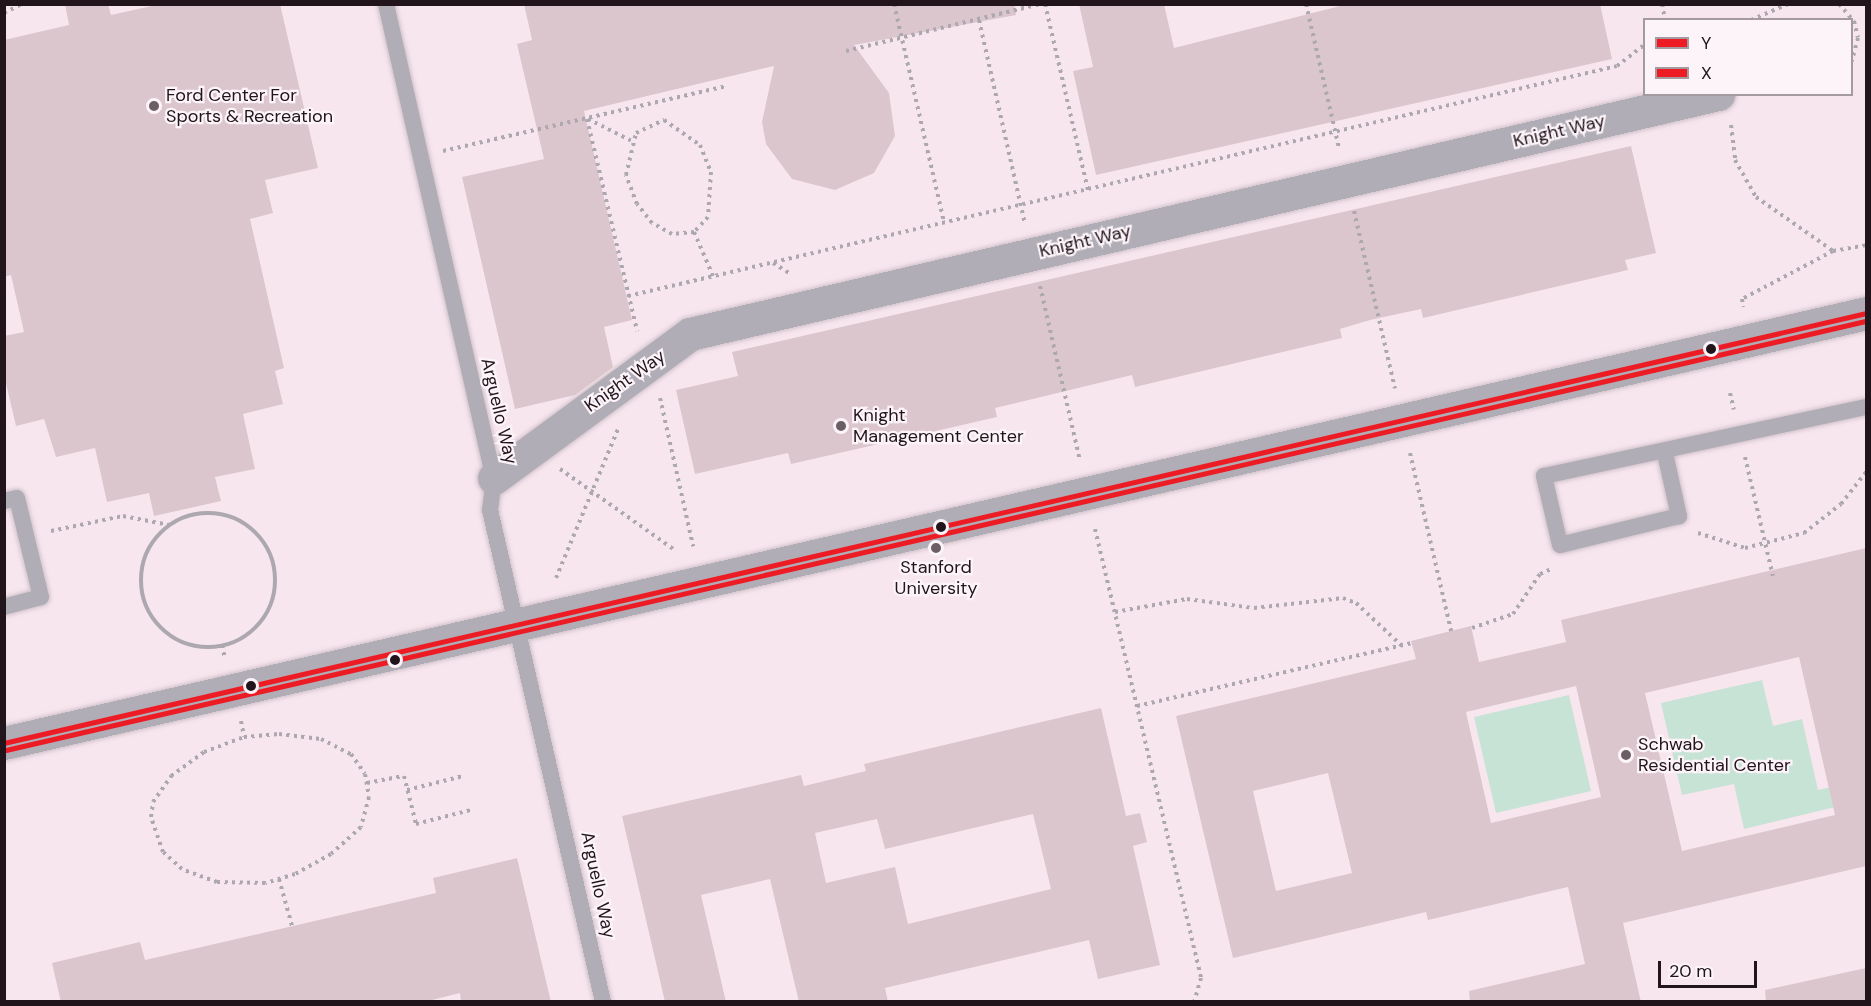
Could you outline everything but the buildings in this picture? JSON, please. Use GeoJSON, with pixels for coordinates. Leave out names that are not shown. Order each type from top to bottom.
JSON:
{"type":"FeatureCollection","features":[{"type":"Feature","properties":{"kind":"street","name":"Knight Way"},"geometry":{"type":"LineString","coordinates":[[494,478],[530,447],[690,334],[1725,104]]}},
{"type":"Feature","properties":{"kind":"street"},"geometry":{"type":"LineString","coordinates":[[4,743],[1866,313]]}},
{"type":"Feature","properties":{"kind":"lane","name":"Arguello Way"},"geometry":{"type":"LineString","coordinates":[[386,4],[494,478],[489,510],[520,625],[603,1002]]}},
{"type":"Feature","properties":{"kind":"lane"},"geometry":{"type":"LineString","coordinates":[[1665,453],[1679,516],[1560,545],[1544,476],[1652,450],[1665,453],[1866,407]]}},
{"type":"Feature","properties":{"kind":"lane"},"geometry":{"type":"LineString","coordinates":[[4,501],[17,498],[41,597],[4,607]]}},
{"type":"Feature","properties":{"kind":"path"},"geometry":{"type":"LineString","coordinates":[[4,13],[22,4]]}},
{"type":"Feature","properties":{"kind":"path"},"geometry":{"type":"LineString","coordinates":[[894,4],[944,223]]}},
{"type":"Feature","properties":{"kind":"path"},"geometry":{"type":"LineString","coordinates":[[846,51],[1041,4]]}},
{"type":"Feature","properties":{"kind":"path"},"geometry":{"type":"LineString","coordinates":[[1045,4],[1088,190]]}},
{"type":"Feature","properties":{"kind":"path"},"geometry":{"type":"LineString","coordinates":[[1756,18],[1788,4]]}},
{"type":"Feature","properties":{"kind":"path"},"geometry":{"type":"LineString","coordinates":[[1839,4],[1851,18]]}},
{"type":"Feature","properties":{"kind":"path"},"geometry":{"type":"LineString","coordinates":[[1853,20],[1858,39],[1853,55]]}},
{"type":"Feature","properties":{"kind":"path"},"geometry":{"type":"LineString","coordinates":[[628,296],[1617,66],[1643,46]]}},
{"type":"Feature","properties":{"kind":"path"},"geometry":{"type":"LineString","coordinates":[[422,156],[726,86]]}},
{"type":"Feature","properties":{"kind":"path"},"geometry":{"type":"LineString","coordinates":[[1725,104],[1735,160],[1756,197],[1833,251]]}},
{"type":"Feature","properties":{"kind":"path"},"geometry":{"type":"LineString","coordinates":[[587,119],[632,141]]}},
{"type":"Feature","properties":{"kind":"path"},"geometry":{"type":"LineString","coordinates":[[664,120],[700,145],[713,194],[708,217],[694,232],[672,234],[652,223],[637,204],[626,175],[632,141],[648,124],[664,120]]}},
{"type":"Feature","properties":{"kind":"path"},"geometry":{"type":"LineString","coordinates":[[694,232],[713,276]]}},
{"type":"Feature","properties":{"kind":"path"},"geometry":{"type":"LineString","coordinates":[[1744,311],[1742,299],[1833,251],[1866,245]]}},
{"type":"Feature","properties":{"kind":"path"},"geometry":{"type":"LineString","coordinates":[[1730,393],[1736,419]]}},
{"type":"Feature","properties":{"kind":"path"},"geometry":{"type":"LineString","coordinates":[[556,578],[623,418]]}},
{"type":"Feature","properties":{"kind":"path"},"geometry":{"type":"LineString","coordinates":[[1408,446],[1451,631]]}},
{"type":"Feature","properties":{"kind":"path"},"geometry":{"type":"LineString","coordinates":[[530,447],[675,550]]}},
{"type":"Feature","properties":{"kind":"path"},"geometry":{"type":"LineString","coordinates":[[1744,450],[1773,576]]}},
{"type":"Feature","properties":{"kind":"path"},"geometry":{"type":"LineString","coordinates":[[1699,532],[1734,547],[1766,543],[1820,524],[1866,472]]}},
{"type":"Feature","properties":{"kind":"path"},"geometry":{"type":"LineString","coordinates":[[190,508],[191,515]]}},
{"type":"Feature","properties":{"kind":"path"},"geometry":{"type":"LineString","coordinates":[[191,515],[231,516],[249,526],[273,562],[270,605],[242,637],[201,646],[165,631],[151,615],[143,597],[143,567],[155,539],[169,525],[191,515]]}},
{"type":"Feature","properties":{"kind":"path"},"geometry":{"type":"LineString","coordinates":[[27,536],[123,516],[169,525]]}},
{"type":"Feature","properties":{"kind":"path"},"geometry":{"type":"LineString","coordinates":[[1095,529],[1201,978],[1194,1002]]}},
{"type":"Feature","properties":{"kind":"path"},"geometry":{"type":"LineString","coordinates":[[1472,628],[1513,614],[1548,569]]}},
{"type":"Feature","properties":{"kind":"path"},"geometry":{"type":"LineString","coordinates":[[1115,612],[1187,599],[1254,608],[1343,598],[1356,603],[1401,645]]}},
{"type":"Feature","properties":{"kind":"path"},"geometry":{"type":"LineString","coordinates":[[1137,706],[1411,643]]}},
{"type":"Feature","properties":{"kind":"path"},"geometry":{"type":"LineString","coordinates":[[241,721],[244,737]]}},
{"type":"Feature","properties":{"kind":"path"},"geometry":{"type":"LineString","coordinates":[[279,734],[321,740],[351,754],[367,783],[361,827],[331,854],[279,879],[217,882],[182,869],[153,834],[153,802],[171,776],[204,752],[244,737],[279,734]]}},
{"type":"Feature","properties":{"kind":"path"},"geometry":{"type":"LineString","coordinates":[[367,783],[404,776],[416,824],[471,810]]}},
{"type":"Feature","properties":{"kind":"path"},"geometry":{"type":"LineString","coordinates":[[407,790],[463,776]]}},
{"type":"Feature","properties":{"kind":"path"},"geometry":{"type":"LineString","coordinates":[[279,879],[292,926]]}},
{"type":"Feature","properties":{"kind":"green space"},"geometry":{"type":"Polygon","coordinates":[[[1762,680],[1773,726],[1802,719],[1818,790],[1848,783],[1852,803],[1744,829],[1734,784],[1682,795],[1661,703],[1762,680]]]}},
{"type":"Feature","properties":{"kind":"green space"},"geometry":{"type":"Polygon","coordinates":[[[1569,695],[1591,791],[1496,813],[1474,717],[1569,695]]]}},
{"type":"Feature","properties":{"kind":"transit line","name":"Y"},"geometry":{"type":"LineString","coordinates":[[4,743],[1866,313]]}},
{"type":"Feature","properties":{"kind":"transit line","name":"X"},"geometry":{"type":"LineString","coordinates":[[6,750],[1866,321]]}},
{"type":"Feature","properties":{"kind":"place","name":"Ford Center For Sports & Recreation"},"geometry":{"type":"Point","coordinates":[154,106]}},
{"type":"Feature","properties":{"kind":"place","name":"Knight Management Center"},"geometry":{"type":"Point","coordinates":[841,426]}},
{"type":"Feature","properties":{"kind":"place","name":"Stanford University"},"geometry":{"type":"Point","coordinates":[936,548]}},
{"type":"Feature","properties":{"kind":"place","name":"Schwab Residential Center"},"geometry":{"type":"Point","coordinates":[1626,755]}}]}
